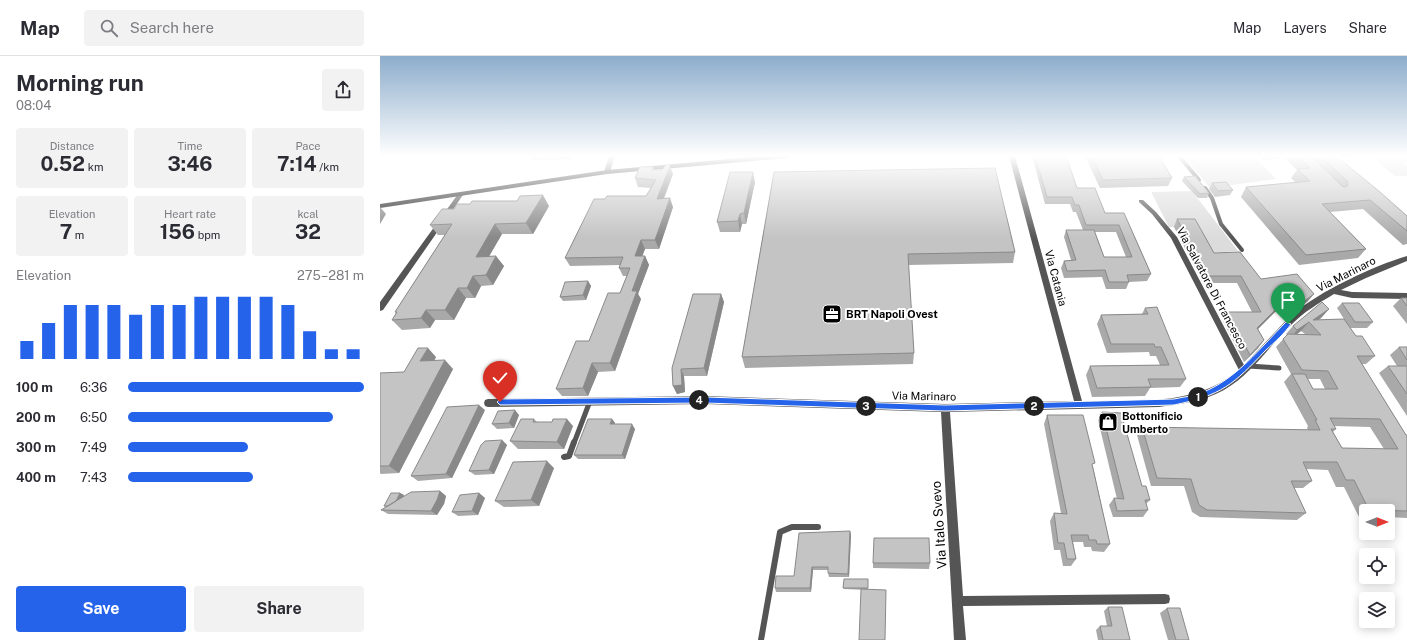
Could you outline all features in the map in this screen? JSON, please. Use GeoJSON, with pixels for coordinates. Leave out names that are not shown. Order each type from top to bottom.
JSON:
{"type":"FeatureCollection","features":[{"type":"Feature","properties":{"kind":"main road"},"geometry":{"type":"LineString","coordinates":[[380,206],[535,183]]}},
{"type":"Feature","properties":{"kind":"street","name":"Via Catania"},"geometry":{"type":"LineString","coordinates":[[1019,183],[1079,405]]}},
{"type":"Feature","properties":{"kind":"street"},"geometry":{"type":"LineString","coordinates":[[380,308],[460,195]]}},
{"type":"Feature","properties":{"kind":"street","name":"Via Salvatore Di Francesco"},"geometry":{"type":"LineString","coordinates":[[1141,201],[1154,213],[1174,237],[1245,368]]}},
{"type":"Feature","properties":{"kind":"street","name":"Via Marinaro"},"geometry":{"type":"LineString","coordinates":[[488,403],[711,400],[945,408],[1159,403],[1188,400],[1216,390],[1228,383],[1245,368],[1297,315],[1333,291],[1372,271],[1407,258]]}},
{"type":"Feature","properties":{"kind":"street"},"geometry":{"type":"LineString","coordinates":[[1333,291],[1352,295],[1407,296]]}},
{"type":"Feature","properties":{"kind":"street","name":"Via Italo Svevo"},"geometry":{"type":"LineString","coordinates":[[945,408],[960,640]]}},
{"type":"Feature","properties":{"kind":"street"},"geometry":{"type":"LineString","coordinates":[[957,600],[1165,599]]}},
{"type":"Feature","properties":{"kind":"lane"},"geometry":{"type":"LineString","coordinates":[[1200,183],[1212,198],[1221,224],[1242,250]]}},
{"type":"Feature","properties":{"kind":"lane"},"geometry":{"type":"LineString","coordinates":[[1245,368],[1279,368]]}},
{"type":"Feature","properties":{"kind":"lane"},"geometry":{"type":"LineString","coordinates":[[564,457],[569,456],[590,401]]}},
{"type":"Feature","properties":{"kind":"lane"},"geometry":{"type":"LineString","coordinates":[[761,640],[780,532],[784,528],[818,527]]}},
{"type":"Feature","properties":{"kind":"shaded area"},"geometry":{"type":"Polygon","coordinates":[[[1206,183],[1245,183],[1210,188],[1206,183]]]}},
{"type":"Feature","properties":{"kind":"shaded area"},"geometry":{"type":"Polygon","coordinates":[[[1192,191],[1238,251],[1209,253],[1174,227],[1169,227],[1152,192],[1192,191]]]}},
{"type":"Feature","properties":{"kind":"building"},"geometry":{"type":"Polygon","coordinates":[[[654,183],[663,183],[657,199],[670,198],[655,240],[641,240],[635,256],[645,256],[632,291],[637,291],[610,363],[592,363],[583,388],[556,389],[576,341],[589,341],[608,293],[620,293],[630,268],[619,268],[623,257],[565,258],[594,199],[605,199],[607,196],[646,196],[654,183]]]}},
{"type":"Feature","properties":{"kind":"building"},"geometry":{"type":"Polygon","coordinates":[[[727,183],[751,183],[744,213],[740,214],[738,221],[717,222],[727,183]]]}},
{"type":"Feature","properties":{"kind":"building","name":"BRT Napoli Ovest"},"geometry":{"type":"Polygon","coordinates":[[[772,183],[999,183],[1015,252],[908,254],[914,353],[742,357],[772,183]]]}},
{"type":"Feature","properties":{"kind":"building"},"geometry":{"type":"Polygon","coordinates":[[[1043,183],[1075,183],[1077,188],[1095,188],[1105,213],[1124,213],[1151,274],[1127,275],[1129,282],[1109,282],[1105,270],[1067,271],[1064,261],[1076,260],[1066,230],[1094,230],[1104,257],[1132,257],[1119,225],[1086,225],[1079,205],[1075,205],[1072,197],[1047,197],[1043,183]]]}},
{"type":"Feature","properties":{"kind":"building"},"geometry":{"type":"Polygon","coordinates":[[[1190,183],[1201,183],[1209,193],[1200,194],[1190,183]]]}},
{"type":"Feature","properties":{"kind":"building"},"geometry":{"type":"Polygon","coordinates":[[[1212,183],[1227,183],[1233,190],[1218,191],[1212,183]]]}},
{"type":"Feature","properties":{"kind":"building"},"geometry":{"type":"Polygon","coordinates":[[[1286,183],[1339,183],[1345,187],[1348,185],[1348,183],[1369,183],[1407,216],[1407,231],[1370,200],[1322,204],[1366,249],[1306,255],[1246,187],[1286,183]]]}},
{"type":"Feature","properties":{"kind":"building"},"geometry":{"type":"Polygon","coordinates":[[[543,195],[526,223],[495,224],[476,257],[496,256],[486,275],[473,276],[467,288],[458,288],[445,310],[426,310],[421,318],[392,320],[397,312],[395,312],[452,224],[430,225],[442,209],[454,209],[457,204],[470,204],[472,201],[517,201],[520,196],[543,195]]]}},
{"type":"Feature","properties":{"kind":"building"},"geometry":{"type":"Polygon","coordinates":[[[1177,219],[1195,219],[1214,253],[1240,252],[1261,279],[1297,274],[1314,294],[1300,304],[1294,305],[1288,297],[1257,328],[1264,340],[1250,355],[1227,312],[1261,312],[1241,276],[1207,276],[1177,219]]]}},
{"type":"Feature","properties":{"kind":"building"},"geometry":{"type":"Polygon","coordinates":[[[588,281],[583,295],[560,297],[565,282],[588,281]]]}},
{"type":"Feature","properties":{"kind":"building"},"geometry":{"type":"Polygon","coordinates":[[[693,294],[721,294],[704,368],[681,369],[682,385],[673,386],[672,368],[693,294]]]}},
{"type":"Feature","properties":{"kind":"building"},"geometry":{"type":"Polygon","coordinates":[[[1401,298],[1407,298],[1407,306],[1401,298]]]}},
{"type":"Feature","properties":{"kind":"building"},"geometry":{"type":"Polygon","coordinates":[[[1322,302],[1329,309],[1313,320],[1344,319],[1356,336],[1362,336],[1375,356],[1357,356],[1407,435],[1407,511],[1395,511],[1395,504],[1366,504],[1354,480],[1346,480],[1337,462],[1303,462],[1312,481],[1291,481],[1306,513],[1207,510],[1199,505],[1191,479],[1157,478],[1142,427],[1320,430],[1315,420],[1317,420],[1292,374],[1305,374],[1313,389],[1338,389],[1328,371],[1302,370],[1283,339],[1288,334],[1321,335],[1309,322],[1297,330],[1293,326],[1322,302]],[[1330,418],[1336,429],[1331,429],[1342,448],[1398,449],[1380,419],[1330,418]]]}},
{"type":"Feature","properties":{"kind":"building"},"geometry":{"type":"Polygon","coordinates":[[[1342,303],[1359,303],[1373,322],[1355,322],[1342,303]]]}},
{"type":"Feature","properties":{"kind":"building"},"geometry":{"type":"Polygon","coordinates":[[[1157,307],[1186,379],[1148,379],[1151,387],[1097,388],[1090,366],[1169,365],[1161,347],[1155,347],[1154,344],[1111,344],[1101,315],[1148,314],[1145,308],[1157,307]]]}},
{"type":"Feature","properties":{"kind":"building"},"geometry":{"type":"Polygon","coordinates":[[[1399,347],[1407,347],[1407,360],[1399,347]]]}},
{"type":"Feature","properties":{"kind":"building"},"geometry":{"type":"Polygon","coordinates":[[[418,348],[428,348],[420,361],[445,360],[389,466],[380,466],[380,373],[404,372],[418,348]]]}},
{"type":"Feature","properties":{"kind":"building"},"geometry":{"type":"Polygon","coordinates":[[[1388,366],[1407,366],[1407,394],[1388,366]]]}},
{"type":"Feature","properties":{"kind":"building"},"geometry":{"type":"Polygon","coordinates":[[[479,405],[446,474],[411,476],[447,407],[479,405]]]}},
{"type":"Feature","properties":{"kind":"building"},"geometry":{"type":"Polygon","coordinates":[[[515,410],[509,423],[492,424],[498,411],[515,410]]]}},
{"type":"Feature","properties":{"kind":"building"},"geometry":{"type":"Polygon","coordinates":[[[1102,412],[1121,413],[1142,486],[1146,486],[1150,500],[1145,500],[1148,510],[1117,511],[1114,498],[1124,499],[1102,412]]]}},
{"type":"Feature","properties":{"kind":"building"},"geometry":{"type":"Polygon","coordinates":[[[1047,415],[1083,415],[1095,463],[1092,464],[1110,544],[1097,544],[1096,540],[1089,540],[1088,535],[1071,535],[1076,559],[1067,559],[1064,543],[1058,543],[1054,513],[1067,514],[1047,415]]]}},
{"type":"Feature","properties":{"kind":"building"},"geometry":{"type":"Polygon","coordinates":[[[521,419],[534,419],[533,422],[552,422],[553,419],[567,419],[557,442],[510,441],[521,419]]]}},
{"type":"Feature","properties":{"kind":"building"},"geometry":{"type":"Polygon","coordinates":[[[588,419],[612,419],[610,424],[632,424],[622,455],[574,455],[588,419]]]}},
{"type":"Feature","properties":{"kind":"building"},"geometry":{"type":"Polygon","coordinates":[[[502,440],[489,470],[469,471],[481,445],[485,441],[502,440]]]}},
{"type":"Feature","properties":{"kind":"building"},"geometry":{"type":"Polygon","coordinates":[[[547,461],[531,500],[495,501],[513,462],[547,461]]]}},
{"type":"Feature","properties":{"kind":"building"},"geometry":{"type":"Polygon","coordinates":[[[440,491],[431,511],[381,510],[411,492],[440,491]]]}},
{"type":"Feature","properties":{"kind":"building"},"geometry":{"type":"Polygon","coordinates":[[[391,493],[400,493],[396,501],[388,506],[384,506],[391,493]]]}},
{"type":"Feature","properties":{"kind":"building"},"geometry":{"type":"Polygon","coordinates":[[[479,493],[472,511],[452,512],[460,495],[479,493]]]}},
{"type":"Feature","properties":{"kind":"building"},"geometry":{"type":"Polygon","coordinates":[[[850,531],[848,574],[828,573],[828,567],[812,567],[810,588],[775,588],[776,576],[794,576],[799,533],[850,531]]]}},
{"type":"Feature","properties":{"kind":"building"},"geometry":{"type":"Polygon","coordinates":[[[874,538],[929,538],[930,563],[873,563],[874,538]]]}},
{"type":"Feature","properties":{"kind":"building"},"geometry":{"type":"Polygon","coordinates":[[[844,579],[868,579],[868,588],[843,588],[844,579]]]}},
{"type":"Feature","properties":{"kind":"building"},"geometry":{"type":"Polygon","coordinates":[[[861,589],[886,590],[885,640],[859,640],[861,589]]]}},
{"type":"Feature","properties":{"kind":"building"},"geometry":{"type":"Polygon","coordinates":[[[1108,607],[1122,607],[1130,640],[1103,640],[1100,626],[1112,626],[1108,607]]]}},
{"type":"Feature","properties":{"kind":"building"},"geometry":{"type":"Polygon","coordinates":[[[1167,608],[1180,608],[1189,640],[1176,640],[1167,608]]]}},
{"type":"Feature","properties":{"kind":"place","name":"BRT Napoli Ovest"},"geometry":{"type":"Point","coordinates":[832,314]}},
{"type":"Feature","properties":{"kind":"place","name":"Bottonificio Umberto"},"geometry":{"type":"Point","coordinates":[1108,422]}},
{"type":"Feature","properties":{"kind":"route"},"geometry":{"type":"LineString","coordinates":[[500,402],[705,400],[811,405],[945,408],[1174,402],[1202,396],[1228,383],[1240,374],[1288,324]]}}]}
